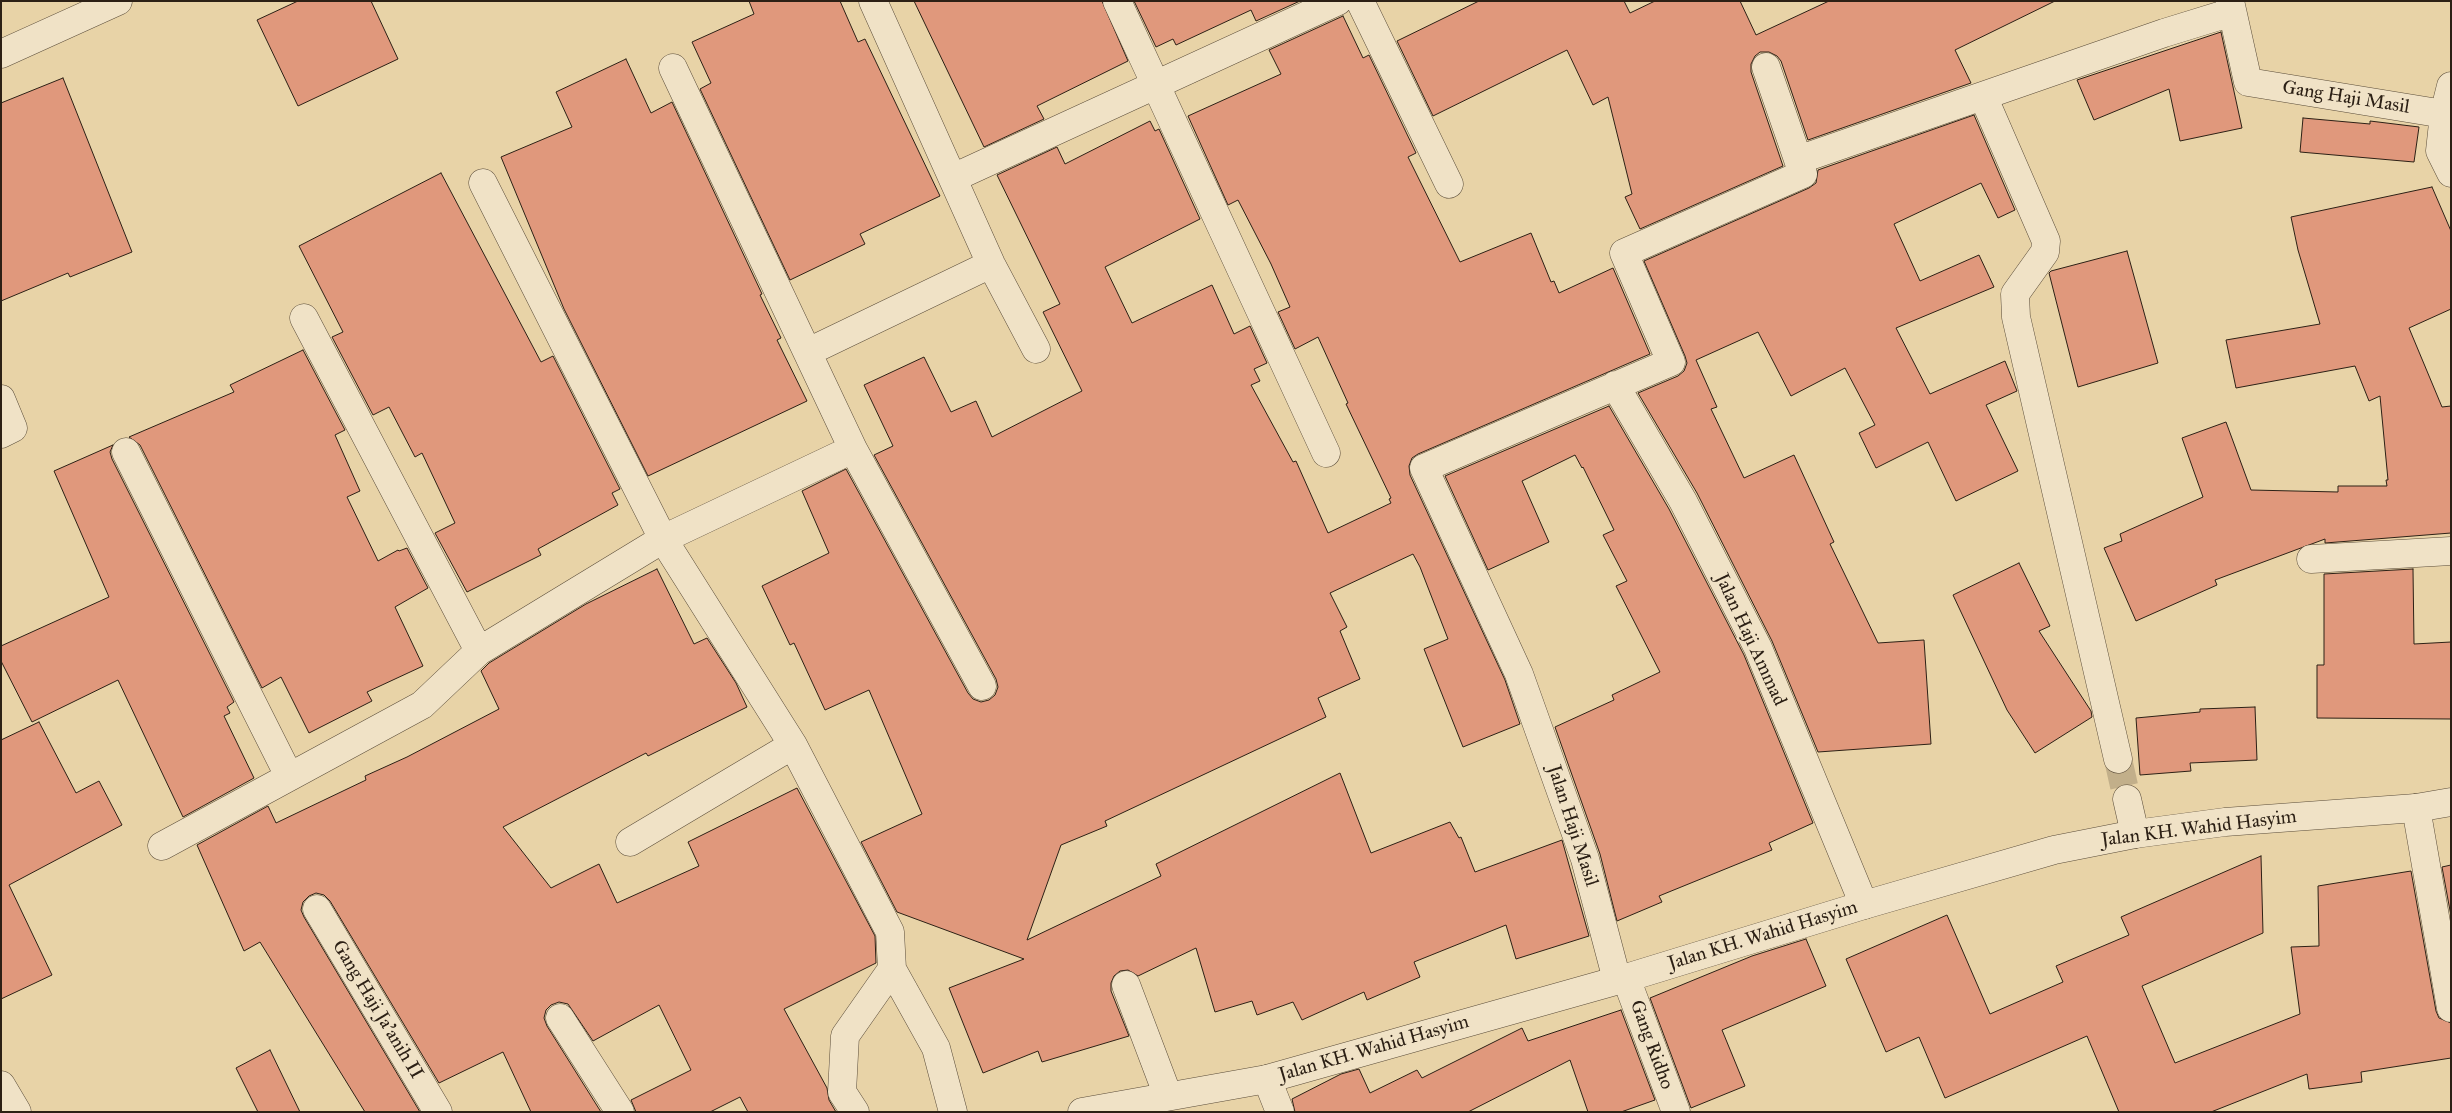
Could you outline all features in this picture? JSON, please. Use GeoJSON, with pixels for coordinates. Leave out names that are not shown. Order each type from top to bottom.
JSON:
{"type":"FeatureCollection","features":[{"type":"Feature","properties":{"kind":"street"},"geometry":{"type":"LineString","coordinates":[[1,54],[118,1]]}},
{"type":"Feature","properties":{"kind":"street"},"geometry":{"type":"LineString","coordinates":[[873,1],[991,264],[1036,349]]}},
{"type":"Feature","properties":{"kind":"street"},"geometry":{"type":"LineString","coordinates":[[1117,1],[1326,453]]}},
{"type":"Feature","properties":{"kind":"street"},"geometry":{"type":"LineString","coordinates":[[953,178],[1338,1]]}},
{"type":"Feature","properties":{"kind":"street"},"geometry":{"type":"LineString","coordinates":[[1360,1],[1449,184]]}},
{"type":"Feature","properties":{"kind":"street"},"geometry":{"type":"LineString","coordinates":[[1798,160],[2164,33],[2231,7]]}},
{"type":"Feature","properties":{"kind":"street","name":"Gang Haji Masil"},"geometry":{"type":"LineString","coordinates":[[2231,7],[2248,82],[2444,114]]}},
{"type":"Feature","properties":{"kind":"street"},"geometry":{"type":"LineString","coordinates":[[1615,385],[1671,362],[1624,253],[1803,174],[1766,67]]}},
{"type":"Feature","properties":{"kind":"street"},"geometry":{"type":"LineString","coordinates":[[673,68],[853,449],[982,686]]}},
{"type":"Feature","properties":{"kind":"street"},"geometry":{"type":"LineString","coordinates":[[2451,86],[2444,114],[2440,151],[2451,173]]}},
{"type":"Feature","properties":{"kind":"street"},"geometry":{"type":"LineString","coordinates":[[1983,96],[2046,241],[2045,252],[2015,294],[2016,317],[2118,759]]}},
{"type":"Feature","properties":{"kind":"street"},"geometry":{"type":"LineString","coordinates":[[483,183],[663,539],[793,745],[890,932],[892,969],[936,1048],[953,1112]]}},
{"type":"Feature","properties":{"kind":"street"},"geometry":{"type":"LineString","coordinates":[[808,352],[991,264]]}},
{"type":"Feature","properties":{"kind":"street"},"geometry":{"type":"LineString","coordinates":[[304,318],[479,652]]}},
{"type":"Feature","properties":{"kind":"street","name":"Jalan Haji Masil"},"geometry":{"type":"LineString","coordinates":[[1615,385],[1424,468],[1518,674],[1585,859],[1621,979]]}},
{"type":"Feature","properties":{"kind":"street","name":"Jalan Haji Ammad"},"geometry":{"type":"LineString","coordinates":[[1615,385],[1683,501],[1758,648],[1864,905]]}},
{"type":"Feature","properties":{"kind":"street"},"geometry":{"type":"LineString","coordinates":[[1,399],[13,428],[1,434]]}},
{"type":"Feature","properties":{"kind":"street"},"geometry":{"type":"LineString","coordinates":[[162,846],[422,705],[479,652],[663,539],[853,449]]}},
{"type":"Feature","properties":{"kind":"street"},"geometry":{"type":"LineString","coordinates":[[126,452],[289,776]]}},
{"type":"Feature","properties":{"kind":"street"},"geometry":{"type":"LineString","coordinates":[[2311,559],[2451,551]]}},
{"type":"Feature","properties":{"kind":"street"},"geometry":{"type":"LineString","coordinates":[[630,842],[793,745]]}},
{"type":"Feature","properties":{"kind":"street"},"geometry":{"type":"LineString","coordinates":[[2127,799],[2135,834]]}},
{"type":"Feature","properties":{"kind":"street","name":"Jalan KH. Wahid Hasyim"},"geometry":{"type":"LineString","coordinates":[[1082,1112],[1114,1108],[1168,1096],[1267,1079],[1621,979],[1864,905],[2054,850],[2135,834],[2225,822],[2416,808],[2451,802]]}},
{"type":"Feature","properties":{"kind":"street"},"geometry":{"type":"LineString","coordinates":[[2416,808],[2451,1008]]}},
{"type":"Feature","properties":{"kind":"street","name":"Gang Haji Ja'anih II"},"geometry":{"type":"LineString","coordinates":[[317,909],[438,1112]]}},
{"type":"Feature","properties":{"kind":"street"},"geometry":{"type":"LineString","coordinates":[[855,1112],[842,1092],[845,1036],[892,969]]}},
{"type":"Feature","properties":{"kind":"street","name":"Gang Ridho"},"geometry":{"type":"LineString","coordinates":[[1621,979],[1676,1112]]}},
{"type":"Feature","properties":{"kind":"street"},"geometry":{"type":"LineString","coordinates":[[1126,985],[1168,1096]]}},
{"type":"Feature","properties":{"kind":"street"},"geometry":{"type":"LineString","coordinates":[[560,1018],[620,1112]]}},
{"type":"Feature","properties":{"kind":"street"},"geometry":{"type":"LineString","coordinates":[[1267,1079],[1280,1112]]}},
{"type":"Feature","properties":{"kind":"street"},"geometry":{"type":"LineString","coordinates":[[1,1085],[17,1112]]}},
{"type":"Feature","properties":{"kind":"building"},"geometry":{"type":"Polygon","coordinates":[[[298,1],[371,1],[398,59],[298,106],[257,20],[298,1]]]}},
{"type":"Feature","properties":{"kind":"building"},"geometry":{"type":"Polygon","coordinates":[[[749,1],[840,1],[858,42],[865,39],[940,196],[860,234],[865,244],[790,280],[700,89],[711,83],[692,42],[754,14],[749,1]]]}},
{"type":"Feature","properties":{"kind":"building"},"geometry":{"type":"Polygon","coordinates":[[[914,1],[1102,1],[1128,61],[1037,106],[1044,119],[984,147],[914,1]]]}},
{"type":"Feature","properties":{"kind":"building"},"geometry":{"type":"Polygon","coordinates":[[[1134,1],[1300,1],[1256,21],[1251,10],[1176,45],[1173,39],[1156,47],[1134,1]]]}},
{"type":"Feature","properties":{"kind":"building"},"geometry":{"type":"Polygon","coordinates":[[[1479,1],[1624,1],[1630,13],[1655,1],[1740,1],[1756,35],[1829,1],[2055,1],[1955,50],[1971,83],[1808,140],[1781,61],[1777,56],[1769,52],[1760,52],[1755,56],[1751,64],[1751,72],[1783,166],[1640,229],[1625,197],[1632,194],[1608,97],[1593,105],[1567,50],[1433,116],[1397,41],[1479,1]]]}},
{"type":"Feature","properties":{"kind":"building"},"geometry":{"type":"Polygon","coordinates":[[[1343,16],[1363,58],[1369,55],[1416,153],[1408,157],[1460,262],[1531,233],[1551,282],[1554,281],[1559,293],[1613,268],[1650,354],[1418,454],[1412,458],[1409,466],[1410,475],[1505,680],[1520,724],[1463,747],[1424,649],[1448,639],[1420,567],[1413,554],[1330,593],[1347,627],[1340,631],[1360,679],[1318,698],[1326,717],[1105,821],[1107,826],[1061,845],[1027,940],[1161,876],[1156,864],[1340,773],[1371,853],[1450,822],[1459,838],[1461,837],[1475,872],[1562,840],[1589,936],[1516,959],[1506,925],[1414,962],[1420,977],[1367,1000],[1364,992],[1302,1020],[1293,1002],[1257,1015],[1252,1001],[1215,1012],[1196,948],[1138,976],[1128,970],[1120,971],[1114,976],[1111,983],[1111,991],[1129,1036],[1042,1062],[1038,1051],[983,1073],[949,988],[1024,959],[897,912],[861,842],[922,814],[869,690],[825,710],[794,643],[790,645],[762,586],[829,553],[802,491],[846,469],[968,693],[973,699],[981,702],[989,700],[995,695],[998,687],[996,679],[874,455],[893,446],[864,385],[924,357],[951,412],[976,401],[992,437],[1082,391],[1043,312],[1060,304],[997,175],[1057,147],[1065,164],[1150,121],[1155,131],[1159,129],[1200,219],[1105,267],[1132,323],[1212,285],[1234,334],[1250,326],[1267,363],[1254,369],[1260,381],[1251,385],[1293,462],[1296,461],[1328,533],[1391,503],[1389,499],[1391,498],[1346,404],[1348,403],[1318,337],[1295,349],[1278,312],[1290,307],[1271,264],[1238,200],[1228,205],[1188,116],[1281,74],[1269,50],[1343,16]]]}},
{"type":"Feature","properties":{"kind":"building"},"geometry":{"type":"Polygon","coordinates":[[[2221,32],[2242,128],[2180,141],[2169,89],[2094,120],[2077,80],[2221,32]]]}},
{"type":"Feature","properties":{"kind":"building"},"geometry":{"type":"Polygon","coordinates":[[[626,59],[651,113],[672,102],[762,294],[760,295],[781,338],[777,340],[807,401],[648,476],[564,309],[501,157],[572,127],[556,92],[626,59]]]}},
{"type":"Feature","properties":{"kind":"building"},"geometry":{"type":"Polygon","coordinates":[[[63,78],[132,252],[70,277],[68,273],[1,301],[1,103],[63,78]]]}},
{"type":"Feature","properties":{"kind":"building"},"geometry":{"type":"Polygon","coordinates":[[[1974,115],[2015,210],[1998,218],[1981,183],[1894,224],[1920,281],[1979,255],[1994,287],[1896,328],[1930,394],[2005,361],[2017,391],[1986,405],[2018,471],[1956,501],[1928,442],[1876,468],[1859,433],[1875,425],[1845,368],[1791,396],[1758,332],[1696,360],[1717,407],[1711,409],[1744,478],[1794,455],[1834,542],[1830,544],[1878,643],[1924,640],[1931,744],[1818,752],[1772,641],[1697,493],[1638,393],[1678,376],[1684,371],[1687,363],[1644,261],[1809,188],[1816,183],[1818,170],[1974,115]]]}},
{"type":"Feature","properties":{"kind":"building"},"geometry":{"type":"Polygon","coordinates":[[[2303,118],[2370,124],[2370,121],[2419,127],[2414,162],[2300,152],[2303,118]]]}},
{"type":"Feature","properties":{"kind":"building"},"geometry":{"type":"Polygon","coordinates":[[[441,173],[541,362],[553,356],[620,489],[612,493],[618,505],[538,549],[541,555],[467,592],[435,533],[455,523],[422,453],[415,457],[389,407],[373,415],[332,337],[343,332],[299,246],[441,173]]]}},
{"type":"Feature","properties":{"kind":"building"},"geometry":{"type":"Polygon","coordinates":[[[2432,187],[2451,231],[2451,309],[2409,328],[2442,407],[2451,406],[2451,533],[2325,543],[2325,539],[2215,580],[2217,585],[2136,621],[2104,548],[2122,541],[2120,534],[2203,497],[2182,438],[2226,422],[2251,490],[2338,492],[2338,486],[2387,486],[2380,396],[2369,401],[2355,366],[2236,388],[2226,340],[2320,324],[2298,250],[2291,217],[2432,187]]]}},
{"type":"Feature","properties":{"kind":"building"},"geometry":{"type":"Polygon","coordinates":[[[2127,251],[2158,363],[2078,387],[2049,273],[2127,251]]]}},
{"type":"Feature","properties":{"kind":"building"},"geometry":{"type":"Polygon","coordinates":[[[303,350],[345,430],[335,435],[360,491],[347,497],[378,561],[398,550],[407,548],[428,588],[395,607],[423,666],[367,692],[372,701],[309,733],[281,677],[262,688],[140,445],[129,437],[234,392],[230,385],[303,350]]]}},
{"type":"Feature","properties":{"kind":"building"},"geometry":{"type":"Polygon","coordinates":[[[1609,406],[1669,509],[1744,655],[1813,823],[1769,843],[1772,850],[1659,896],[1662,902],[1617,921],[1600,854],[1555,727],[1614,700],[1612,695],[1660,672],[1616,586],[1627,581],[1603,535],[1614,530],[1583,467],[1575,455],[1522,481],[1549,542],[1488,570],[1445,476],[1609,406]]]}},
{"type":"Feature","properties":{"kind":"building"},"geometry":{"type":"Polygon","coordinates":[[[113,445],[110,452],[112,459],[234,702],[227,707],[230,713],[224,716],[254,778],[183,817],[118,680],[32,722],[1,661],[1,646],[109,597],[54,471],[113,445]]]}},
{"type":"Feature","properties":{"kind":"building"},"geometry":{"type":"Polygon","coordinates":[[[2019,563],[2050,626],[2039,631],[2091,711],[2092,717],[2035,753],[2007,710],[1953,595],[2019,563]]]}},
{"type":"Feature","properties":{"kind":"building"},"geometry":{"type":"Polygon","coordinates":[[[657,569],[694,644],[707,638],[736,683],[747,707],[648,756],[646,753],[503,827],[551,888],[599,864],[617,903],[699,866],[688,842],[797,788],[875,936],[876,963],[784,1009],[827,1088],[829,1100],[836,1112],[748,1112],[740,1097],[710,1112],[636,1112],[631,1100],[691,1070],[659,1005],[593,1041],[568,1004],[559,1002],[551,1005],[546,1010],[544,1018],[547,1026],[601,1112],[531,1112],[503,1052],[439,1083],[330,901],[324,895],[316,893],[309,896],[303,902],[301,910],[304,917],[420,1112],[365,1112],[260,942],[244,951],[197,845],[268,806],[276,823],[366,780],[365,776],[407,757],[499,709],[481,671],[489,663],[586,604],[657,569]]]}},
{"type":"Feature","properties":{"kind":"building"},"geometry":{"type":"Polygon","coordinates":[[[2413,569],[2414,644],[2451,642],[2451,719],[2317,718],[2317,665],[2324,665],[2324,574],[2413,569]]]}},
{"type":"Feature","properties":{"kind":"building"},"geometry":{"type":"Polygon","coordinates":[[[2255,707],[2257,760],[2190,763],[2191,771],[2140,775],[2136,718],[2200,712],[2200,709],[2255,707]]]}},
{"type":"Feature","properties":{"kind":"building"},"geometry":{"type":"Polygon","coordinates":[[[39,722],[76,793],[99,781],[122,825],[9,885],[52,975],[1,999],[1,740],[39,722]]]}},
{"type":"Feature","properties":{"kind":"building"},"geometry":{"type":"Polygon","coordinates":[[[2261,856],[2263,933],[2142,986],[2175,1063],[2300,1014],[2291,947],[2319,946],[2318,886],[2411,871],[2436,1011],[2439,1018],[2451,1023],[2451,1058],[2361,1072],[2362,1082],[2309,1089],[2307,1074],[2211,1112],[2119,1112],[2087,1036],[1945,1098],[1919,1037],[1886,1052],[1846,959],[1947,915],[1990,1014],[2063,982],[2056,966],[2129,935],[2121,917],[2261,856]]]}},
{"type":"Feature","properties":{"kind":"building"},"geometry":{"type":"Polygon","coordinates":[[[2451,865],[2451,916],[2442,867],[2451,865]]]}},
{"type":"Feature","properties":{"kind":"building"},"geometry":{"type":"Polygon","coordinates":[[[1806,939],[1826,986],[1722,1030],[1745,1086],[1691,1108],[1650,998],[1752,956],[1806,939]]]}},
{"type":"Feature","properties":{"kind":"building"},"geometry":{"type":"Polygon","coordinates":[[[1621,1010],[1655,1100],[1621,1112],[1588,1112],[1570,1060],[1468,1112],[1295,1112],[1292,1099],[1341,1074],[1359,1069],[1370,1093],[1417,1070],[1422,1078],[1522,1028],[1528,1041],[1621,1010]]]}},
{"type":"Feature","properties":{"kind":"building"},"geometry":{"type":"Polygon","coordinates":[[[270,1050],[300,1112],[258,1112],[236,1068],[270,1050]]]}},
{"type":"Feature","properties":{"kind":"tunnel"},"geometry":{"type":"LineString","coordinates":[[2118,759],[2127,799]]}}]}
